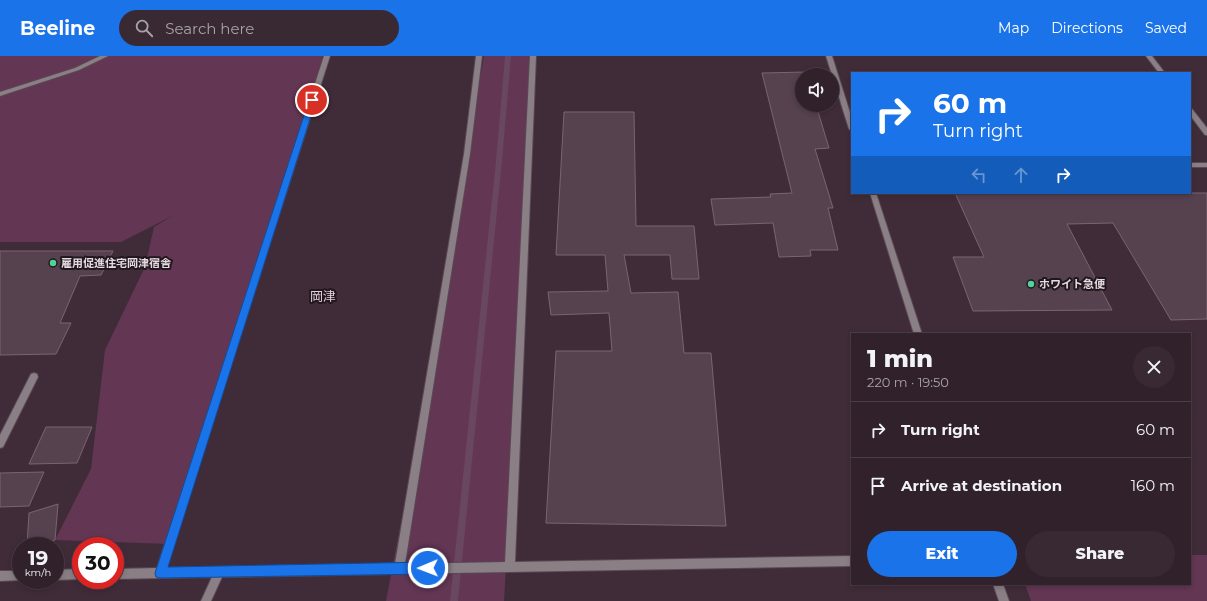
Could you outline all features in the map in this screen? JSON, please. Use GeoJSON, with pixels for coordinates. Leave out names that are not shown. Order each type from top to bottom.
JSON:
{"type":"FeatureCollection","features":[{"type":"Feature","properties":{"kind":"street"},"geometry":{"type":"LineString","coordinates":[[0,94],[77,69],[105,56]]}},
{"type":"Feature","properties":{"kind":"street"},"geometry":{"type":"LineString","coordinates":[[160,573],[327,56]]}},
{"type":"Feature","properties":{"kind":"street"},"geometry":{"type":"LineString","coordinates":[[399,569],[467,154],[479,56]]}},
{"type":"Feature","properties":{"kind":"street"},"geometry":{"type":"LineString","coordinates":[[510,567],[533,56]]}},
{"type":"Feature","properties":{"kind":"street"},"geometry":{"type":"LineString","coordinates":[[829,56],[851,125]]}},
{"type":"Feature","properties":{"kind":"street"},"geometry":{"type":"LineString","coordinates":[[1149,56],[1161,72]]}},
{"type":"Feature","properties":{"kind":"street"},"geometry":{"type":"LineString","coordinates":[[1191,111],[1207,133]]}},
{"type":"Feature","properties":{"kind":"street"},"geometry":{"type":"LineString","coordinates":[[1191,165],[1207,164]]}},
{"type":"Feature","properties":{"kind":"street"},"geometry":{"type":"LineString","coordinates":[[873,194],[918,333]]}},
{"type":"Feature","properties":{"kind":"street"},"geometry":{"type":"LineString","coordinates":[[0,444],[34,377]]}},
{"type":"Feature","properties":{"kind":"street"},"geometry":{"type":"LineString","coordinates":[[124,574],[851,561]]}},
{"type":"Feature","properties":{"kind":"street"},"geometry":{"type":"LineString","coordinates":[[206,601],[219,572]]}},
{"type":"Feature","properties":{"kind":"street"},"geometry":{"type":"LineString","coordinates":[[0,576],[12,576]]}},
{"type":"Feature","properties":{"kind":"street"},"geometry":{"type":"LineString","coordinates":[[998,585],[1004,601]]}},
{"type":"Feature","properties":{"kind":"shaded area"},"geometry":{"type":"Polygon","coordinates":[[[0,56],[104,56],[68,72],[0,94],[0,56]]]}},
{"type":"Feature","properties":{"kind":"shaded area"},"geometry":{"type":"Polygon","coordinates":[[[108,56],[323,56],[170,544],[124,542],[124,537],[72,537],[72,541],[64,540],[64,537],[57,537],[91,469],[105,350],[145,267],[154,227],[174,215],[121,242],[0,242],[0,95],[80,69],[108,56]]]}},
{"type":"Feature","properties":{"kind":"shaded area"},"geometry":{"type":"Polygon","coordinates":[[[484,56],[534,56],[504,601],[386,601],[436,340],[484,56]]]}},
{"type":"Feature","properties":{"kind":"shaded area"},"geometry":{"type":"Polygon","coordinates":[[[1191,555],[1207,555],[1207,601],[1031,601],[1025,585],[1191,585],[1191,555]]]}},
{"type":"Feature","properties":{"kind":"building"},"geometry":{"type":"Polygon","coordinates":[[[795,72],[795,112],[818,112],[829,148],[815,149],[833,208],[828,208],[838,250],[810,250],[811,256],[779,257],[773,223],[715,225],[711,199],[771,197],[770,194],[792,193],[762,73],[795,72]]]}},
{"type":"Feature","properties":{"kind":"building"},"geometry":{"type":"Polygon","coordinates":[[[564,112],[634,112],[636,226],[694,226],[699,279],[672,279],[670,255],[624,255],[631,293],[678,292],[684,353],[711,353],[726,526],[546,523],[556,351],[612,351],[609,313],[551,315],[548,292],[608,291],[605,255],[556,255],[564,112]]]}},
{"type":"Feature","properties":{"kind":"building"},"geometry":{"type":"Polygon","coordinates":[[[1207,193],[1207,319],[1171,320],[1113,223],[1067,224],[1112,310],[973,311],[953,257],[984,257],[955,194],[1207,193]]]}},
{"type":"Feature","properties":{"kind":"building"},"geometry":{"type":"Polygon","coordinates":[[[0,251],[113,251],[101,275],[80,276],[60,323],[71,323],[56,354],[0,355],[0,251]]]}},
{"type":"Feature","properties":{"kind":"building"},"geometry":{"type":"Polygon","coordinates":[[[46,427],[92,427],[77,463],[29,464],[46,427]]]}},
{"type":"Feature","properties":{"kind":"building"},"geometry":{"type":"Polygon","coordinates":[[[44,472],[29,506],[0,507],[0,473],[44,472]]]}},
{"type":"Feature","properties":{"kind":"building"},"geometry":{"type":"Polygon","coordinates":[[[58,504],[55,537],[28,537],[29,513],[58,504]]]}},
{"type":"Feature","properties":{"kind":"waterway"},"geometry":{"type":"LineString","coordinates":[[454,601],[499,161],[508,56]]}},
{"type":"Feature","properties":{"kind":"place","name":"雇用促進住宅岡津宿舎"},"geometry":{"type":"Point","coordinates":[53,263]}},
{"type":"Feature","properties":{"kind":"place","name":"ホワイト急便"},"geometry":{"type":"Point","coordinates":[1031,284]}},
{"type":"Feature","properties":{"kind":"district","name":"岡津"},"geometry":{"type":"Point","coordinates":[323,296]}},
{"type":"Feature","properties":{"kind":"route"},"geometry":{"type":"LineString","coordinates":[[312,100],[160,573],[428,568]]}}]}
